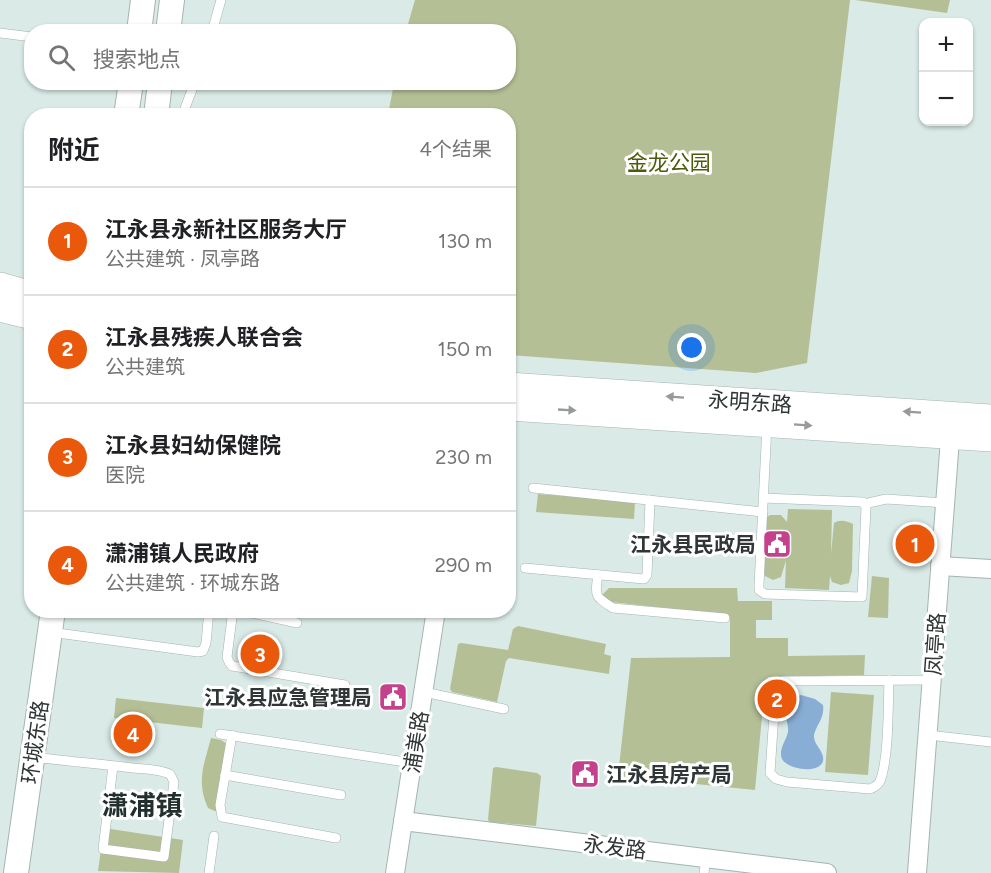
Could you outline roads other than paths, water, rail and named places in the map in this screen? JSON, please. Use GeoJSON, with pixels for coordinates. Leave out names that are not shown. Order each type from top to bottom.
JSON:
{"type":"FeatureCollection","features":[{"type":"Feature","properties":{"kind":"main road"},"geometry":{"type":"LineString","coordinates":[[140,24],[143,0]]}},
{"type":"Feature","properties":{"kind":"main road"},"geometry":{"type":"LineString","coordinates":[[169,24],[172,0]]}},
{"type":"Feature","properties":{"kind":"main road"},"geometry":{"type":"LineString","coordinates":[[127,108],[130,90]]}},
{"type":"Feature","properties":{"kind":"main road"},"geometry":{"type":"LineString","coordinates":[[157,108],[159,90]]}},
{"type":"Feature","properties":{"kind":"main road"},"geometry":{"type":"LineString","coordinates":[[0,286],[24,293]]}},
{"type":"Feature","properties":{"kind":"main road"},"geometry":{"type":"LineString","coordinates":[[0,308],[24,314]]}},
{"type":"Feature","properties":{"kind":"main road","name":"永明东路"},"geometry":{"type":"LineString","coordinates":[[516,387],[951,425],[991,438]]}},
{"type":"Feature","properties":{"kind":"main road","name":"永明东路"},"geometry":{"type":"LineString","coordinates":[[516,407],[768,423],[951,425],[991,418]]}},
{"type":"Feature","properties":{"kind":"main road","name":"环城东路"},"geometry":{"type":"LineString","coordinates":[[16,873],[52,621]]}},
{"type":"Feature","properties":{"kind":"street","name":"凤亭路"},"geometry":{"type":"LineString","coordinates":[[917,873],[951,425]]}},
{"type":"Feature","properties":{"kind":"street"},"geometry":{"type":"LineString","coordinates":[[940,566],[991,569]]}},
{"type":"Feature","properties":{"kind":"street","name":"浦美路"},"geometry":{"type":"LineString","coordinates":[[395,873],[435,618]]}},
{"type":"Feature","properties":{"kind":"street","name":"永发路"},"geometry":{"type":"LineString","coordinates":[[403,821],[705,866],[827,873]]}},
{"type":"Feature","properties":{"kind":"lane"},"geometry":{"type":"LineString","coordinates":[[214,24],[221,0]]}},
{"type":"Feature","properties":{"kind":"lane"},"geometry":{"type":"LineString","coordinates":[[0,33],[24,37]]}},
{"type":"Feature","properties":{"kind":"lane"},"geometry":{"type":"LineString","coordinates":[[185,108],[192,90]]}},
{"type":"Feature","properties":{"kind":"lane"},"geometry":{"type":"LineString","coordinates":[[768,423],[760,592],[862,597],[864,504]]}},
{"type":"Feature","properties":{"kind":"lane"},"geometry":{"type":"LineString","coordinates":[[533,488],[763,512]]}},
{"type":"Feature","properties":{"kind":"lane"},"geometry":{"type":"LineString","coordinates":[[763,498],[860,501],[864,504],[886,499],[945,503]]}},
{"type":"Feature","properties":{"kind":"lane"},"geometry":{"type":"LineString","coordinates":[[525,568],[644,579],[647,575],[650,500]]}},
{"type":"Feature","properties":{"kind":"lane"},"geometry":{"type":"LineString","coordinates":[[598,575],[596,596],[598,600],[613,608],[725,618]]}},
{"type":"Feature","properties":{"kind":"lane"},"geometry":{"type":"LineString","coordinates":[[52,621],[198,652],[203,651],[206,643],[208,618]]}},
{"type":"Feature","properties":{"kind":"lane"},"geometry":{"type":"LineString","coordinates":[[231,618],[227,657],[232,666],[345,685]]}},
{"type":"Feature","properties":{"kind":"lane"},"geometry":{"type":"LineString","coordinates":[[275,618],[297,623]]}},
{"type":"Feature","properties":{"kind":"lane"},"geometry":{"type":"LineString","coordinates":[[889,680],[884,766],[880,783],[875,787],[870,789],[787,782],[776,779],[770,773],[776,684],[782,681],[889,680],[932,680]]}},
{"type":"Feature","properties":{"kind":"lane"},"geometry":{"type":"LineString","coordinates":[[423,692],[504,709]]}},
{"type":"Feature","properties":{"kind":"lane"},"geometry":{"type":"LineString","coordinates":[[220,734],[412,763]]}},
{"type":"Feature","properties":{"kind":"lane"},"geometry":{"type":"LineString","coordinates":[[232,735],[220,805],[222,817],[336,838]]}},
{"type":"Feature","properties":{"kind":"lane"},"geometry":{"type":"LineString","coordinates":[[928,735],[991,742]]}},
{"type":"Feature","properties":{"kind":"lane"},"geometry":{"type":"LineString","coordinates":[[33,758],[113,766],[167,772],[173,777],[174,782],[164,857],[103,849],[113,766]]}},
{"type":"Feature","properties":{"kind":"lane"},"geometry":{"type":"LineString","coordinates":[[225,775],[341,795]]}},
{"type":"Feature","properties":{"kind":"lane"},"geometry":{"type":"LineString","coordinates":[[209,873],[214,836]]}},
{"type":"Feature","properties":{"kind":"water"},"geometry":{"type":"Polygon","coordinates":[[[801,695],[815,699],[823,705],[823,714],[814,739],[823,761],[816,768],[810,769],[790,766],[781,756],[788,732],[786,705],[790,699],[801,695]]]}},
{"type":"Feature","properties":{"kind":"place","name":"江永县民政局"},"geometry":{"type":"Point","coordinates":[777,544]}},
{"type":"Feature","properties":{"kind":"place","name":"江永县永新社区服务大厅"},"geometry":{"type":"Point","coordinates":[915,544]}},
{"type":"Feature","properties":{"kind":"place","name":"江永县妇幼保健院"},"geometry":{"type":"Point","coordinates":[260,654]}},
{"type":"Feature","properties":{"kind":"place","name":"江永县应急管理局"},"geometry":{"type":"Point","coordinates":[393,697]}},
{"type":"Feature","properties":{"kind":"place","name":"江永县残疾人联合会"},"geometry":{"type":"Point","coordinates":[777,699]}},
{"type":"Feature","properties":{"kind":"place","name":"潇浦镇人民政府"},"geometry":{"type":"Point","coordinates":[133,734]}},
{"type":"Feature","properties":{"kind":"place","name":"江永县房产局"},"geometry":{"type":"Point","coordinates":[585,774]}},
{"type":"Feature","properties":{"kind":"district","name":"潇浦镇"},"geometry":{"type":"Point","coordinates":[142,805]}},
{"type":"Feature","properties":{"kind":"park label","name":"金龙公园"},"geometry":{"type":"Point","coordinates":[669,162]}}]}
